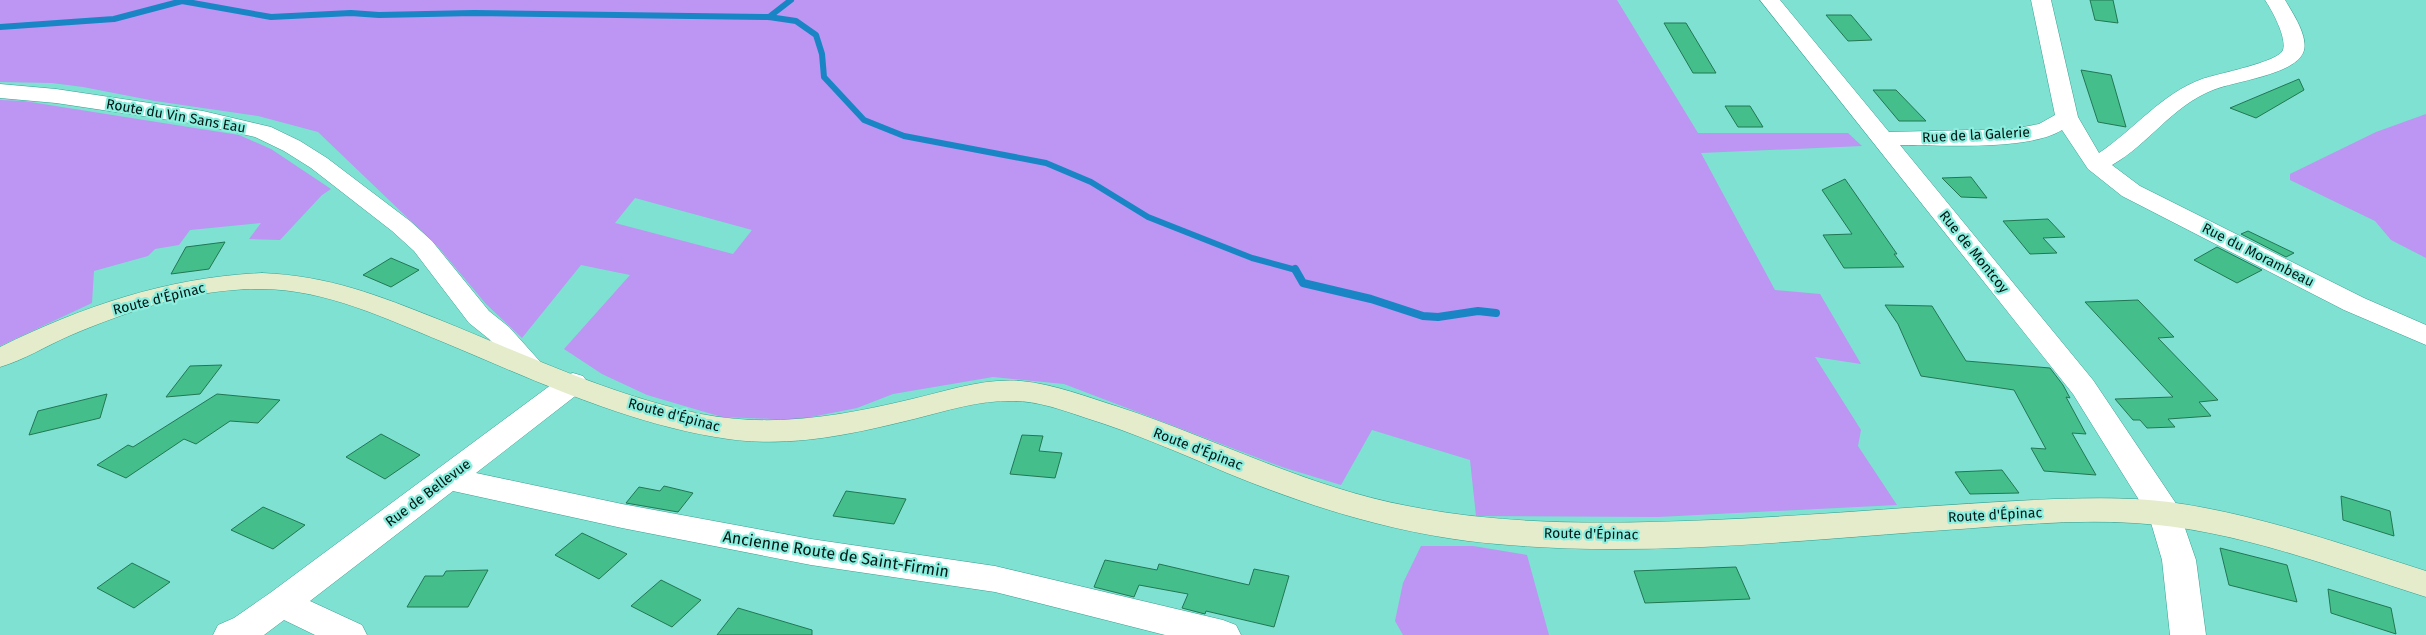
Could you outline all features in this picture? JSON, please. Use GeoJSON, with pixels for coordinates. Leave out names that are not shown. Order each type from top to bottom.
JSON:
{"type":"FeatureCollection","features":[{"type":"Feature","properties":{"kind":"main road","name":"Route d'Épinac"},"geometry":{"type":"LineString","coordinates":[[0,358],[67,326],[118,308],[170,293],[261,281],[308,284],[349,294],[573,384],[680,420],[716,428],[757,432],[799,431],[827,427],[989,392],[1018,391],[1056,398],[1106,414],[1297,488],[1346,504],[1457,526],[1521,533],[1644,535],[2016,513],[2114,511],[2165,514],[2212,522],[2291,542],[2426,584]]}},
{"type":"Feature","properties":{"kind":"street","name":"Rue de Montcoy"},"geometry":{"type":"LineString","coordinates":[[1770,0],[2083,387],[2165,514],[2179,560],[2188,635]]}},
{"type":"Feature","properties":{"kind":"street"},"geometry":{"type":"LineString","coordinates":[[2040,0],[2048,23],[2066,116]]}},
{"type":"Feature","properties":{"kind":"street"},"geometry":{"type":"LineString","coordinates":[[2096,164],[2130,143],[2180,98],[2195,90],[2278,64],[2288,58],[2294,51],[2294,43],[2283,12],[2275,0]]}},
{"type":"Feature","properties":{"kind":"street","name":"Route du Vin Sans Eau"},"geometry":{"type":"LineString","coordinates":[[0,91],[56,96],[203,118],[263,132],[292,146],[319,163],[401,226],[423,246],[479,317],[499,333],[531,367]]}},
{"type":"Feature","properties":{"kind":"street","name":"Rue de la Galerie"},"geometry":{"type":"LineString","coordinates":[[1882,139],[2020,135],[2046,130],[2066,116]]}},
{"type":"Feature","properties":{"kind":"street","name":"Rue du Morambeau"},"geometry":{"type":"LineString","coordinates":[[2066,116],[2085,152],[2096,164],[2131,191],[2354,304],[2426,336]]}},
{"type":"Feature","properties":{"kind":"street","name":"Rue de Bellevue"},"geometry":{"type":"LineString","coordinates":[[231,635],[247,628],[282,603],[573,384]]}},
{"type":"Feature","properties":{"kind":"street","name":"Ancienne Route de Saint-Firmin"},"geometry":{"type":"LineString","coordinates":[[448,478],[622,516],[811,552],[994,579],[1224,635]]}},
{"type":"Feature","properties":{"kind":"street"},"geometry":{"type":"LineString","coordinates":[[282,603],[349,635]]}},
{"type":"Feature","properties":{"kind":"shaded area"},"geometry":{"type":"Polygon","coordinates":[[[0,0],[1617,0],[1698,133],[1848,133],[1862,146],[1701,153],[1775,290],[1820,294],[1861,364],[1815,357],[1861,430],[1858,446],[1897,505],[1658,517],[1476,516],[1470,460],[1372,430],[1341,485],[1282,467],[1064,384],[993,377],[893,394],[857,408],[796,420],[722,417],[647,395],[602,374],[564,349],[630,275],[581,265],[522,338],[486,304],[438,247],[318,132],[258,116],[155,101],[83,87],[52,83],[0,82],[0,0]],[[635,198],[615,223],[733,254],[752,230],[635,198]]]}},
{"type":"Feature","properties":{"kind":"shaded area"},"geometry":{"type":"Polygon","coordinates":[[[0,100],[24,101],[239,135],[271,149],[331,189],[322,195],[280,240],[249,239],[261,223],[190,230],[179,245],[155,249],[148,256],[94,271],[92,303],[0,346],[0,100]]]}},
{"type":"Feature","properties":{"kind":"shaded area"},"geometry":{"type":"Polygon","coordinates":[[[2426,114],[2426,258],[2391,240],[2375,221],[2290,180],[2290,174],[2376,132],[2426,114]]]}},
{"type":"Feature","properties":{"kind":"shaded area"},"geometry":{"type":"Polygon","coordinates":[[[1421,546],[1473,546],[1527,555],[1549,635],[1403,635],[1395,621],[1403,583],[1421,546]]]}},
{"type":"Feature","properties":{"kind":"building"},"geometry":{"type":"Polygon","coordinates":[[[2090,0],[2113,0],[2118,23],[2095,20],[2090,0]]]}},
{"type":"Feature","properties":{"kind":"building"},"geometry":{"type":"Polygon","coordinates":[[[1826,15],[1851,15],[1872,40],[1848,41],[1826,15]]]}},
{"type":"Feature","properties":{"kind":"building"},"geometry":{"type":"Polygon","coordinates":[[[1664,23],[1686,23],[1716,73],[1693,73],[1664,23]]]}},
{"type":"Feature","properties":{"kind":"building"},"geometry":{"type":"Polygon","coordinates":[[[2081,70],[2111,75],[2126,127],[2098,122],[2081,70]]]}},
{"type":"Feature","properties":{"kind":"building"},"geometry":{"type":"Polygon","coordinates":[[[2299,79],[2304,90],[2256,118],[2230,108],[2299,79]]]}},
{"type":"Feature","properties":{"kind":"building"},"geometry":{"type":"Polygon","coordinates":[[[1873,90],[1896,90],[1926,121],[1899,121],[1873,90]]]}},
{"type":"Feature","properties":{"kind":"building"},"geometry":{"type":"Polygon","coordinates":[[[1725,106],[1750,106],[1763,127],[1738,127],[1725,106]]]}},
{"type":"Feature","properties":{"kind":"building"},"geometry":{"type":"Polygon","coordinates":[[[1971,177],[1987,198],[1961,197],[1942,178],[1971,177]]]}},
{"type":"Feature","properties":{"kind":"building"},"geometry":{"type":"Polygon","coordinates":[[[1845,179],[1904,267],[1844,268],[1823,235],[1852,234],[1822,190],[1845,179]]]}},
{"type":"Feature","properties":{"kind":"building"},"geometry":{"type":"Polygon","coordinates":[[[2048,219],[2065,237],[2043,238],[2057,253],[2030,254],[2003,221],[2048,219]]]}},
{"type":"Feature","properties":{"kind":"building"},"geometry":{"type":"Polygon","coordinates":[[[2248,231],[2294,253],[2286,257],[2241,234],[2248,231]]]}},
{"type":"Feature","properties":{"kind":"building"},"geometry":{"type":"Polygon","coordinates":[[[225,242],[209,269],[171,274],[186,247],[225,242]]]}},
{"type":"Feature","properties":{"kind":"building"},"geometry":{"type":"Polygon","coordinates":[[[2217,247],[2262,270],[2237,283],[2194,260],[2217,247]]]}},
{"type":"Feature","properties":{"kind":"building"},"geometry":{"type":"Polygon","coordinates":[[[391,258],[419,270],[391,287],[363,275],[391,258]]]}},
{"type":"Feature","properties":{"kind":"building"},"geometry":{"type":"Polygon","coordinates":[[[2138,300],[2174,337],[2158,338],[2218,400],[2199,402],[2211,416],[2168,419],[2175,427],[2147,428],[2140,420],[2133,420],[2115,399],[2173,397],[2085,302],[2138,300]]]}},
{"type":"Feature","properties":{"kind":"building"},"geometry":{"type":"Polygon","coordinates":[[[1885,305],[1932,306],[1966,361],[2050,368],[2063,385],[2070,398],[2066,397],[2086,434],[2072,433],[2096,475],[2044,471],[2031,448],[2046,449],[2014,390],[1921,376],[1898,324],[1885,305]]]}},
{"type":"Feature","properties":{"kind":"building"},"geometry":{"type":"Polygon","coordinates":[[[222,365],[200,394],[166,397],[190,366],[222,365]]]}},
{"type":"Feature","properties":{"kind":"building"},"geometry":{"type":"Polygon","coordinates":[[[107,394],[100,418],[29,435],[38,411],[107,394]]]}},
{"type":"Feature","properties":{"kind":"building"},"geometry":{"type":"Polygon","coordinates":[[[217,394],[280,400],[258,423],[230,421],[196,444],[184,439],[126,478],[97,465],[128,445],[133,447],[217,394]]]}},
{"type":"Feature","properties":{"kind":"building"},"geometry":{"type":"Polygon","coordinates":[[[381,434],[420,455],[385,479],[346,457],[381,434]]]}},
{"type":"Feature","properties":{"kind":"building"},"geometry":{"type":"Polygon","coordinates":[[[1022,435],[1043,436],[1039,451],[1062,453],[1055,478],[1010,474],[1022,435]]]}},
{"type":"Feature","properties":{"kind":"building"},"geometry":{"type":"Polygon","coordinates":[[[2002,470],[2019,493],[1970,494],[1955,472],[2002,470]]]}},
{"type":"Feature","properties":{"kind":"building"},"geometry":{"type":"Polygon","coordinates":[[[664,486],[693,493],[678,512],[626,503],[639,487],[660,491],[664,486]]]}},
{"type":"Feature","properties":{"kind":"building"},"geometry":{"type":"Polygon","coordinates":[[[846,491],[906,499],[894,524],[833,516],[846,491]]]}},
{"type":"Feature","properties":{"kind":"building"},"geometry":{"type":"Polygon","coordinates":[[[2341,496],[2390,511],[2394,536],[2343,520],[2341,496]]]}},
{"type":"Feature","properties":{"kind":"building"},"geometry":{"type":"Polygon","coordinates":[[[263,507],[305,525],[273,549],[231,530],[263,507]]]}},
{"type":"Feature","properties":{"kind":"building"},"geometry":{"type":"Polygon","coordinates":[[[582,533],[627,554],[599,579],[555,555],[582,533]]]}},
{"type":"Feature","properties":{"kind":"building"},"geometry":{"type":"Polygon","coordinates":[[[2220,548],[2287,565],[2297,602],[2229,585],[2220,548]]]}},
{"type":"Feature","properties":{"kind":"building"},"geometry":{"type":"Polygon","coordinates":[[[1105,560],[1157,570],[1159,564],[1249,585],[1254,569],[1289,576],[1274,627],[1206,611],[1205,614],[1182,608],[1188,594],[1139,585],[1134,597],[1094,587],[1105,560]]]}},
{"type":"Feature","properties":{"kind":"building"},"geometry":{"type":"Polygon","coordinates":[[[132,563],[170,582],[134,608],[97,588],[132,563]]]}},
{"type":"Feature","properties":{"kind":"building"},"geometry":{"type":"Polygon","coordinates":[[[1736,567],[1750,599],[1645,603],[1634,571],[1736,567]]]}},
{"type":"Feature","properties":{"kind":"building"},"geometry":{"type":"Polygon","coordinates":[[[488,570],[468,607],[407,607],[425,576],[443,576],[446,571],[488,570]]]}},
{"type":"Feature","properties":{"kind":"building"},"geometry":{"type":"Polygon","coordinates":[[[661,580],[701,600],[672,627],[631,606],[661,580]]]}},
{"type":"Feature","properties":{"kind":"building"},"geometry":{"type":"Polygon","coordinates":[[[2328,589],[2391,608],[2396,634],[2331,613],[2328,589]]]}},
{"type":"Feature","properties":{"kind":"building"},"geometry":{"type":"Polygon","coordinates":[[[738,608],[812,630],[812,635],[717,635],[738,608]]]}},
{"type":"Feature","properties":{"kind":"waterway"},"geometry":{"type":"LineString","coordinates":[[769,17],[791,0]]}},
{"type":"Feature","properties":{"kind":"waterway"},"geometry":{"type":"LineString","coordinates":[[0,27],[114,19],[182,1],[271,17],[351,13],[379,15],[474,13],[769,17]]}},
{"type":"Feature","properties":{"kind":"waterway"},"geometry":{"type":"LineString","coordinates":[[769,17],[796,21],[816,35],[822,54],[824,77],[864,120],[904,136],[1046,163],[1091,182],[1148,217],[1252,258],[1295,270]]}},
{"type":"Feature","properties":{"kind":"waterway"},"geometry":{"type":"LineString","coordinates":[[1295,270],[1303,283],[1371,299],[1423,316],[1438,317],[1478,311],[1496,313]]}}]}
